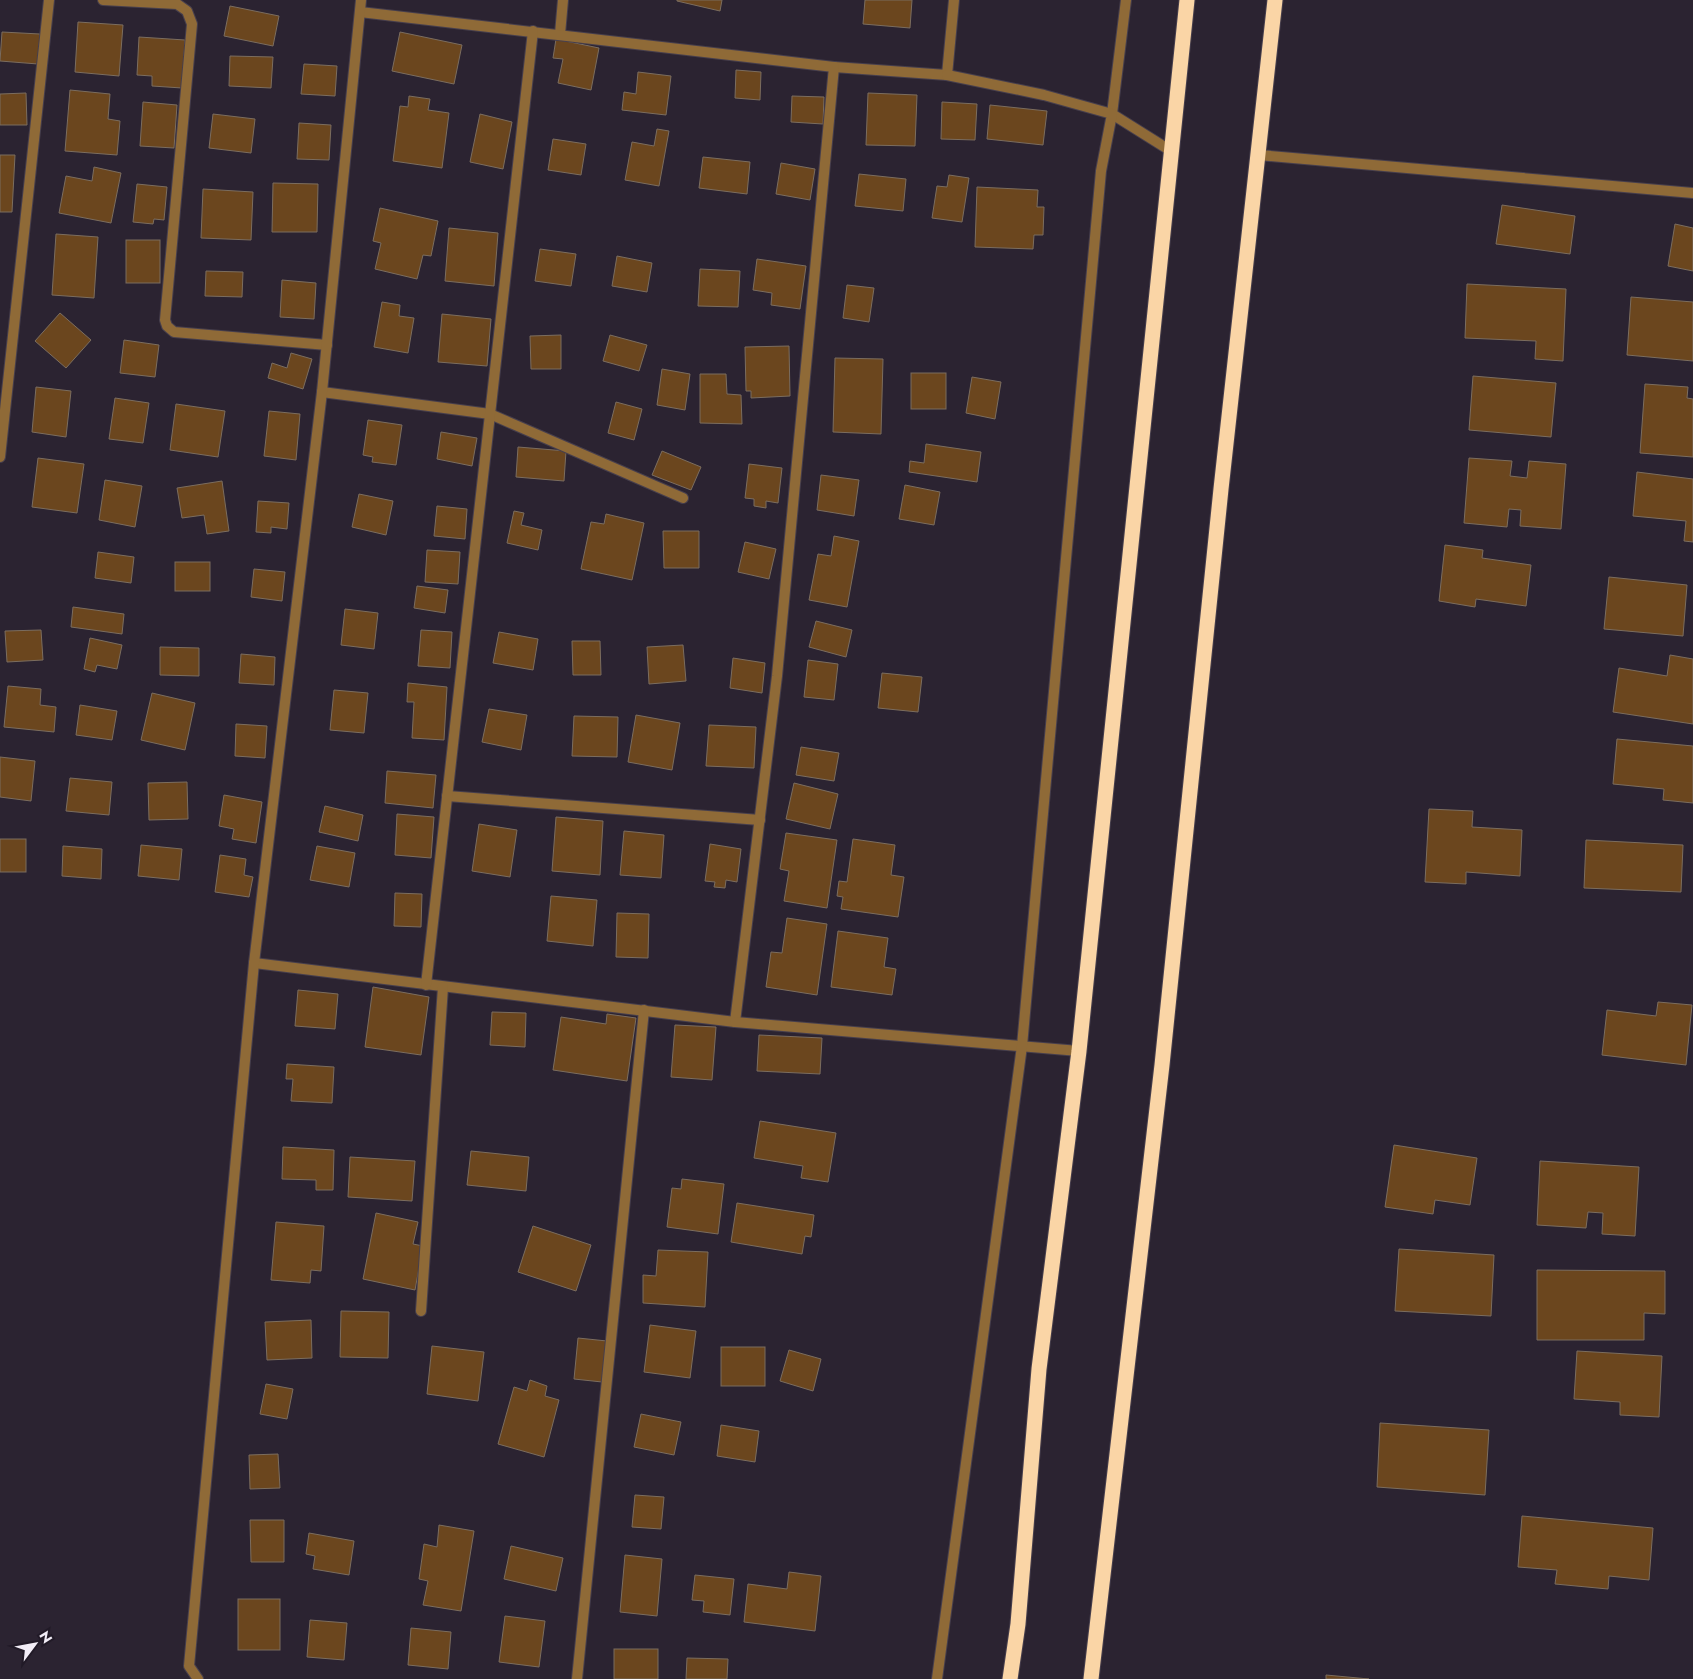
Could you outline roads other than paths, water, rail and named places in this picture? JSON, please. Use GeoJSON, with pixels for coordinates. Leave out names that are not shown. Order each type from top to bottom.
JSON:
{"type":"FeatureCollection","features":[{"type":"Feature","properties":{"kind":"highway"},"geometry":{"type":"LineString","coordinates":[[1010,1679],[1018,1624],[1039,1368],[1079,1052],[1187,0]]}},
{"type":"Feature","properties":{"kind":"highway"},"geometry":{"type":"LineString","coordinates":[[1091,1679],[1162,1065],[1220,499],[1275,0]]}},
{"type":"Feature","properties":{"kind":"street"},"geometry":{"type":"LineString","coordinates":[[0,457],[49,0]]}},
{"type":"Feature","properties":{"kind":"street"},"geometry":{"type":"LineString","coordinates":[[103,0],[178,4],[187,12],[192,24],[165,320],[167,326],[174,332],[327,345]]}},
{"type":"Feature","properties":{"kind":"street"},"geometry":{"type":"LineString","coordinates":[[198,1679],[189,1666],[254,963],[322,392],[362,0]]}},
{"type":"Feature","properties":{"kind":"street"},"geometry":{"type":"LineString","coordinates":[[560,34],[563,0]]}},
{"type":"Feature","properties":{"kind":"street"},"geometry":{"type":"LineString","coordinates":[[946,75],[954,0]]}},
{"type":"Feature","properties":{"kind":"street"},"geometry":{"type":"LineString","coordinates":[[937,1679],[1022,1046],[1101,171],[1112,114],[1126,0]]}},
{"type":"Feature","properties":{"kind":"street"},"geometry":{"type":"LineString","coordinates":[[360,12],[834,67],[946,75],[1044,95],[1112,114],[1172,151]]}},
{"type":"Feature","properties":{"kind":"street"},"geometry":{"type":"LineString","coordinates":[[426,985],[533,32]]}},
{"type":"Feature","properties":{"kind":"street"},"geometry":{"type":"LineString","coordinates":[[735,1022],[777,676],[834,67]]}},
{"type":"Feature","properties":{"kind":"street"},"geometry":{"type":"LineString","coordinates":[[1258,155],[1693,193]]}},
{"type":"Feature","properties":{"kind":"street"},"geometry":{"type":"LineString","coordinates":[[322,392],[490,414],[683,498]]}},
{"type":"Feature","properties":{"kind":"street"},"geometry":{"type":"LineString","coordinates":[[447,796],[760,820]]}},
{"type":"Feature","properties":{"kind":"street"},"geometry":{"type":"LineString","coordinates":[[254,963],[735,1022],[1079,1052]]}},
{"type":"Feature","properties":{"kind":"street"},"geometry":{"type":"LineString","coordinates":[[421,1311],[443,987]]}},
{"type":"Feature","properties":{"kind":"street"},"geometry":{"type":"LineString","coordinates":[[577,1679],[644,1010]]}}]}
